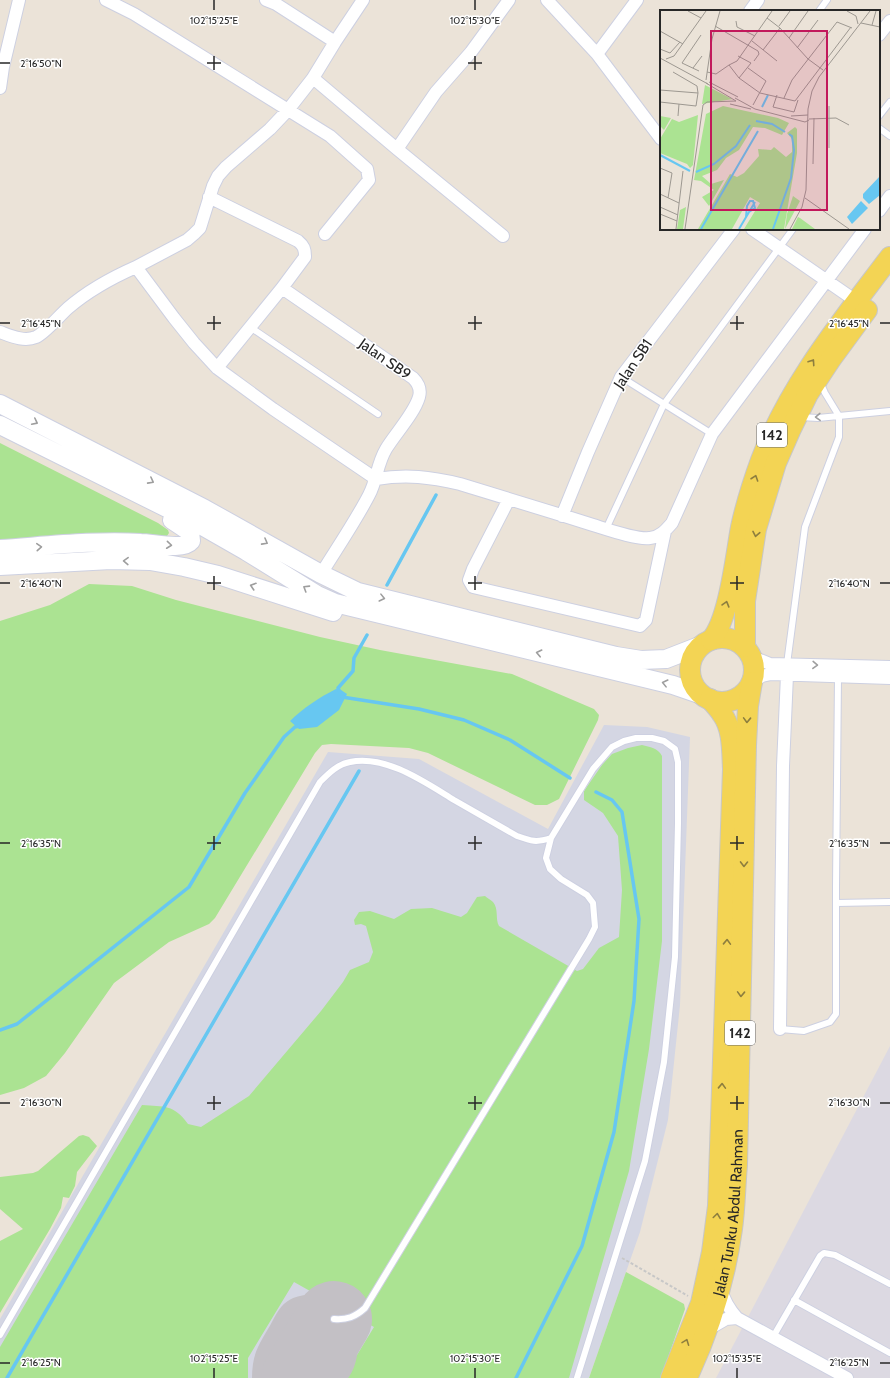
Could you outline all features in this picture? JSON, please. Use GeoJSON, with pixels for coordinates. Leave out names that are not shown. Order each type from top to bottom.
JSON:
{"type":"FeatureCollection","features":[{"type":"Feature","properties":{"kind":"main road","name":"142"},"geometry":{"type":"LineString","coordinates":[[706,697],[696,688],[691,680],[691,660],[721,620],[728,596],[751,489],[761,460],[791,396],[811,363],[890,257]]}},
{"type":"Feature","properties":{"kind":"main road","name":"142"},"geometry":{"type":"LineString","coordinates":[[752,682],[754,669],[747,652],[746,601],[756,529],[776,463],[808,394],[831,358],[890,279]]}},
{"type":"Feature","properties":{"kind":"main road"},"geometry":{"type":"LineString","coordinates":[[0,404],[198,505],[321,574],[358,592],[616,656],[641,660],[666,659],[706,642],[720,638],[729,638],[738,642],[747,652]]}},
{"type":"Feature","properties":{"kind":"main road"},"geometry":{"type":"LineString","coordinates":[[0,425],[197,523],[316,594],[335,603],[673,685],[720,702],[730,701],[739,697],[752,682]]}},
{"type":"Feature","properties":{"kind":"main road"},"geometry":{"type":"LineString","coordinates":[[0,428],[42,453],[178,523],[190,532],[191,541],[183,546],[139,542],[105,542],[0,549]]}},
{"type":"Feature","properties":{"kind":"main road"},"geometry":{"type":"LineString","coordinates":[[0,566],[104,560],[150,561],[218,575],[348,618],[420,634],[495,643]]}},
{"type":"Feature","properties":{"kind":"main road","name":"Jalan Tunku Abdul Rahman"},"geometry":{"type":"LineString","coordinates":[[687,1378],[708,1330],[720,1288],[732,1228],[737,1165],[746,745],[748,706],[752,682]]}},
{"type":"Feature","properties":{"kind":"main road","name":"Jalan Tunku Abdul Rahman"},"geometry":{"type":"LineString","coordinates":[[671,1378],[701,1303],[708,1274],[718,1206],[732,769],[731,742],[728,726],[722,714],[706,697]]}},
{"type":"Feature","properties":{"kind":"street"},"geometry":{"type":"LineString","coordinates":[[0,88],[3,67],[19,0]]}},
{"type":"Feature","properties":{"kind":"street"},"geometry":{"type":"LineString","coordinates":[[106,0],[140,18],[330,136],[367,169],[369,180],[325,234]]}},
{"type":"Feature","properties":{"kind":"street"},"geometry":{"type":"LineString","coordinates":[[266,0],[276,4],[335,42]]}},
{"type":"Feature","properties":{"kind":"street"},"geometry":{"type":"LineString","coordinates":[[0,332],[16,338],[28,339],[36,337],[68,308],[90,291],[104,282],[187,240],[194,234],[200,228],[213,186],[226,167],[270,129],[288,110],[313,78],[363,0]]}},
{"type":"Feature","properties":{"kind":"street"},"geometry":{"type":"LineString","coordinates":[[396,149],[436,92],[471,52],[509,0]]}},
{"type":"Feature","properties":{"kind":"street"},"geometry":{"type":"LineString","coordinates":[[547,0],[597,54],[659,133]]}},
{"type":"Feature","properties":{"kind":"street"},"geometry":{"type":"LineString","coordinates":[[597,54],[637,0]]}},
{"type":"Feature","properties":{"kind":"street"},"geometry":{"type":"LineString","coordinates":[[751,10],[758,0]]}},
{"type":"Feature","properties":{"kind":"street"},"geometry":{"type":"LineString","coordinates":[[880,34],[890,21]]}},
{"type":"Feature","properties":{"kind":"street"},"geometry":{"type":"LineString","coordinates":[[313,78],[396,149],[503,236]]}},
{"type":"Feature","properties":{"kind":"street"},"geometry":{"type":"LineString","coordinates":[[880,210],[890,196]]}},
{"type":"Feature","properties":{"kind":"street"},"geometry":{"type":"LineString","coordinates":[[209,197],[302,244],[305,257],[282,288],[217,368]]}},
{"type":"Feature","properties":{"kind":"street","name":"Jalan SB1"},"geometry":{"type":"LineString","coordinates":[[562,516],[620,377],[733,230]]}},
{"type":"Feature","properties":{"kind":"street"},"geometry":{"type":"LineString","coordinates":[[753,230],[856,302]]}},
{"type":"Feature","properties":{"kind":"street"},"geometry":{"type":"LineString","coordinates":[[509,499],[473,569],[469,580],[473,587],[640,626],[646,620],[666,531],[672,523],[712,434],[864,230]]}},
{"type":"Feature","properties":{"kind":"street"},"geometry":{"type":"LineString","coordinates":[[136,267],[184,330],[217,368],[273,409],[376,479],[395,476],[436,478],[641,538],[650,538],[666,531]]}},
{"type":"Feature","properties":{"kind":"street","name":"Jalan SB9"},"geometry":{"type":"LineString","coordinates":[[282,288],[413,378],[418,383],[420,390],[419,398],[383,454],[376,479]]}},
{"type":"Feature","properties":{"kind":"street"},"geometry":{"type":"LineString","coordinates":[[321,574],[363,507],[376,479]]}},
{"type":"Feature","properties":{"kind":"street"},"geometry":{"type":"LineString","coordinates":[[747,652],[770,664],[787,670],[838,677],[890,678]]}},
{"type":"Feature","properties":{"kind":"street"},"geometry":{"type":"LineString","coordinates":[[752,682],[762,676],[787,670],[890,667]]}},
{"type":"Feature","properties":{"kind":"street"},"geometry":{"type":"LineString","coordinates":[[780,1029],[783,774],[787,670]]}},
{"type":"Feature","properties":{"kind":"street"},"geometry":{"type":"LineString","coordinates":[[720,1288],[723,1300],[737,1318],[847,1378]]}},
{"type":"Feature","properties":{"kind":"street"},"geometry":{"type":"LineString","coordinates":[[708,1330],[726,1319],[737,1318]]}},
{"type":"Feature","properties":{"kind":"lane"},"geometry":{"type":"LineString","coordinates":[[820,10],[827,0]]}},
{"type":"Feature","properties":{"kind":"lane"},"geometry":{"type":"LineString","coordinates":[[880,115],[890,102]]}},
{"type":"Feature","properties":{"kind":"lane"},"geometry":{"type":"LineString","coordinates":[[880,129],[890,136]]}},
{"type":"Feature","properties":{"kind":"lane"},"geometry":{"type":"LineString","coordinates":[[606,529],[664,404],[792,230]]}},
{"type":"Feature","properties":{"kind":"lane"},"geometry":{"type":"LineString","coordinates":[[250,327],[378,414]]}},
{"type":"Feature","properties":{"kind":"lane"},"geometry":{"type":"LineString","coordinates":[[620,377],[712,434]]}},
{"type":"Feature","properties":{"kind":"lane"},"geometry":{"type":"LineString","coordinates":[[787,670],[805,527],[839,437],[839,416],[818,379]]}},
{"type":"Feature","properties":{"kind":"lane"},"geometry":{"type":"LineString","coordinates":[[797,417],[818,418],[855,413],[890,411]]}},
{"type":"Feature","properties":{"kind":"lane"},"geometry":{"type":"LineString","coordinates":[[780,1029],[804,1031],[830,1022],[836,1014],[838,677]]}},
{"type":"Feature","properties":{"kind":"lane"},"geometry":{"type":"LineString","coordinates":[[334,1319],[353,1317],[365,1308],[595,927],[593,903],[587,895],[561,879],[550,869],[546,858],[551,838],[593,769],[612,747],[624,741],[636,738],[652,738],[664,741],[675,749],[678,762],[675,957],[664,1062],[645,1161],[577,1378]]}},
{"type":"Feature","properties":{"kind":"lane"},"geometry":{"type":"LineString","coordinates":[[0,1335],[320,782],[335,768],[350,762],[365,760],[383,764],[406,772],[517,836],[540,842],[551,838]]}},
{"type":"Feature","properties":{"kind":"lane"},"geometry":{"type":"LineString","coordinates":[[836,903],[890,902]]}},
{"type":"Feature","properties":{"kind":"lane"},"geometry":{"type":"LineString","coordinates":[[773,1337],[820,1256],[824,1253],[834,1255],[890,1284]]}},
{"type":"Feature","properties":{"kind":"lane"},"geometry":{"type":"LineString","coordinates":[[794,1300],[890,1353]]}},
{"type":"Feature","properties":{"kind":"path"},"geometry":{"type":"LineString","coordinates":[[615,1255],[701,1303]]}},
{"type":"Feature","properties":{"kind":"shaded area"},"geometry":{"type":"Polygon","coordinates":[[[604,725],[647,727],[690,737],[680,1005],[668,1120],[640,1232],[589,1378],[0,1378],[0,1319],[328,752],[419,759],[548,829],[604,725]]]}},
{"type":"Feature","properties":{"kind":"shaded area"},"geometry":{"type":"Polygon","coordinates":[[[890,1046],[890,1378],[716,1378],[890,1046]]]}},
{"type":"Feature","properties":{"kind":"green space"},"geometry":{"type":"Polygon","coordinates":[[[0,443],[158,523],[168,530],[169,533],[167,536],[104,536],[0,543],[0,443]]]}},
{"type":"Feature","properties":{"kind":"green space"},"geometry":{"type":"Polygon","coordinates":[[[89,584],[132,586],[176,600],[320,637],[380,650],[512,674],[594,709],[599,715],[598,720],[559,799],[547,805],[535,805],[428,753],[409,748],[331,744],[322,745],[315,753],[215,918],[209,924],[169,942],[114,983],[65,1053],[46,1076],[24,1088],[0,1095],[0,621],[50,605],[89,584]]]}},
{"type":"Feature","properties":{"kind":"green space"},"geometry":{"type":"Polygon","coordinates":[[[642,745],[651,747],[662,756],[662,941],[649,1049],[629,1171],[569,1378],[343,1378],[374,1327],[294,1282],[248,1358],[248,1378],[0,1378],[0,1347],[142,1105],[168,1108],[178,1113],[188,1124],[201,1127],[249,1096],[321,1011],[343,982],[350,970],[369,962],[373,952],[366,926],[361,924],[355,925],[354,920],[359,912],[370,911],[394,919],[411,909],[432,908],[461,917],[467,913],[477,897],[485,896],[495,905],[499,926],[577,971],[583,969],[599,948],[619,937],[622,890],[618,836],[603,813],[584,800],[584,791],[602,765],[612,754],[642,745]]]}},
{"type":"Feature","properties":{"kind":"green space"},"geometry":{"type":"Polygon","coordinates":[[[83,1135],[89,1137],[97,1146],[77,1172],[75,1186],[69,1198],[63,1197],[61,1208],[50,1229],[0,1313],[0,1241],[23,1229],[0,1209],[0,1177],[38,1171],[79,1136],[83,1135]]]}},
{"type":"Feature","properties":{"kind":"green space"},"geometry":{"type":"Polygon","coordinates":[[[626,1272],[684,1304],[685,1309],[660,1378],[589,1378],[626,1272]]]}},
{"type":"Feature","properties":{"kind":"water"},"geometry":{"type":"Polygon","coordinates":[[[336,689],[347,694],[339,710],[317,727],[299,729],[290,721],[312,703],[336,689]]]}},
{"type":"Feature","properties":{"kind":"waterway"},"geometry":{"type":"LineString","coordinates":[[387,585],[436,495]]}},
{"type":"Feature","properties":{"kind":"waterway"},"geometry":{"type":"LineString","coordinates":[[341,694],[338,688],[353,671],[354,658],[367,635]]}},
{"type":"Feature","properties":{"kind":"waterway"},"geometry":{"type":"LineString","coordinates":[[342,697],[419,709],[464,720],[510,740],[570,778]]}},
{"type":"Feature","properties":{"kind":"waterway"},"geometry":{"type":"LineString","coordinates":[[0,1030],[17,1024],[189,887],[245,793],[284,737],[295,727],[299,726]]}},
{"type":"Feature","properties":{"kind":"waterway"},"geometry":{"type":"LineString","coordinates":[[7,1378],[359,771]]}},
{"type":"Feature","properties":{"kind":"waterway"},"geometry":{"type":"LineString","coordinates":[[516,1378],[582,1246],[614,1132],[634,1001],[639,919],[622,812],[612,800],[596,792]]}},
{"type":"Feature","properties":{"kind":"taxiway"},"geometry":{"type":"LineString","coordinates":[[267,1378],[269,1359],[289,1322],[297,1313],[309,1310],[321,1311],[331,1317],[338,1327],[342,1338],[340,1362],[334,1372],[324,1378]]}},
{"type":"Feature","properties":{"kind":"runway"},"geometry":{"type":"LineString","coordinates":[[299,1378],[334,1319]]}}]}
